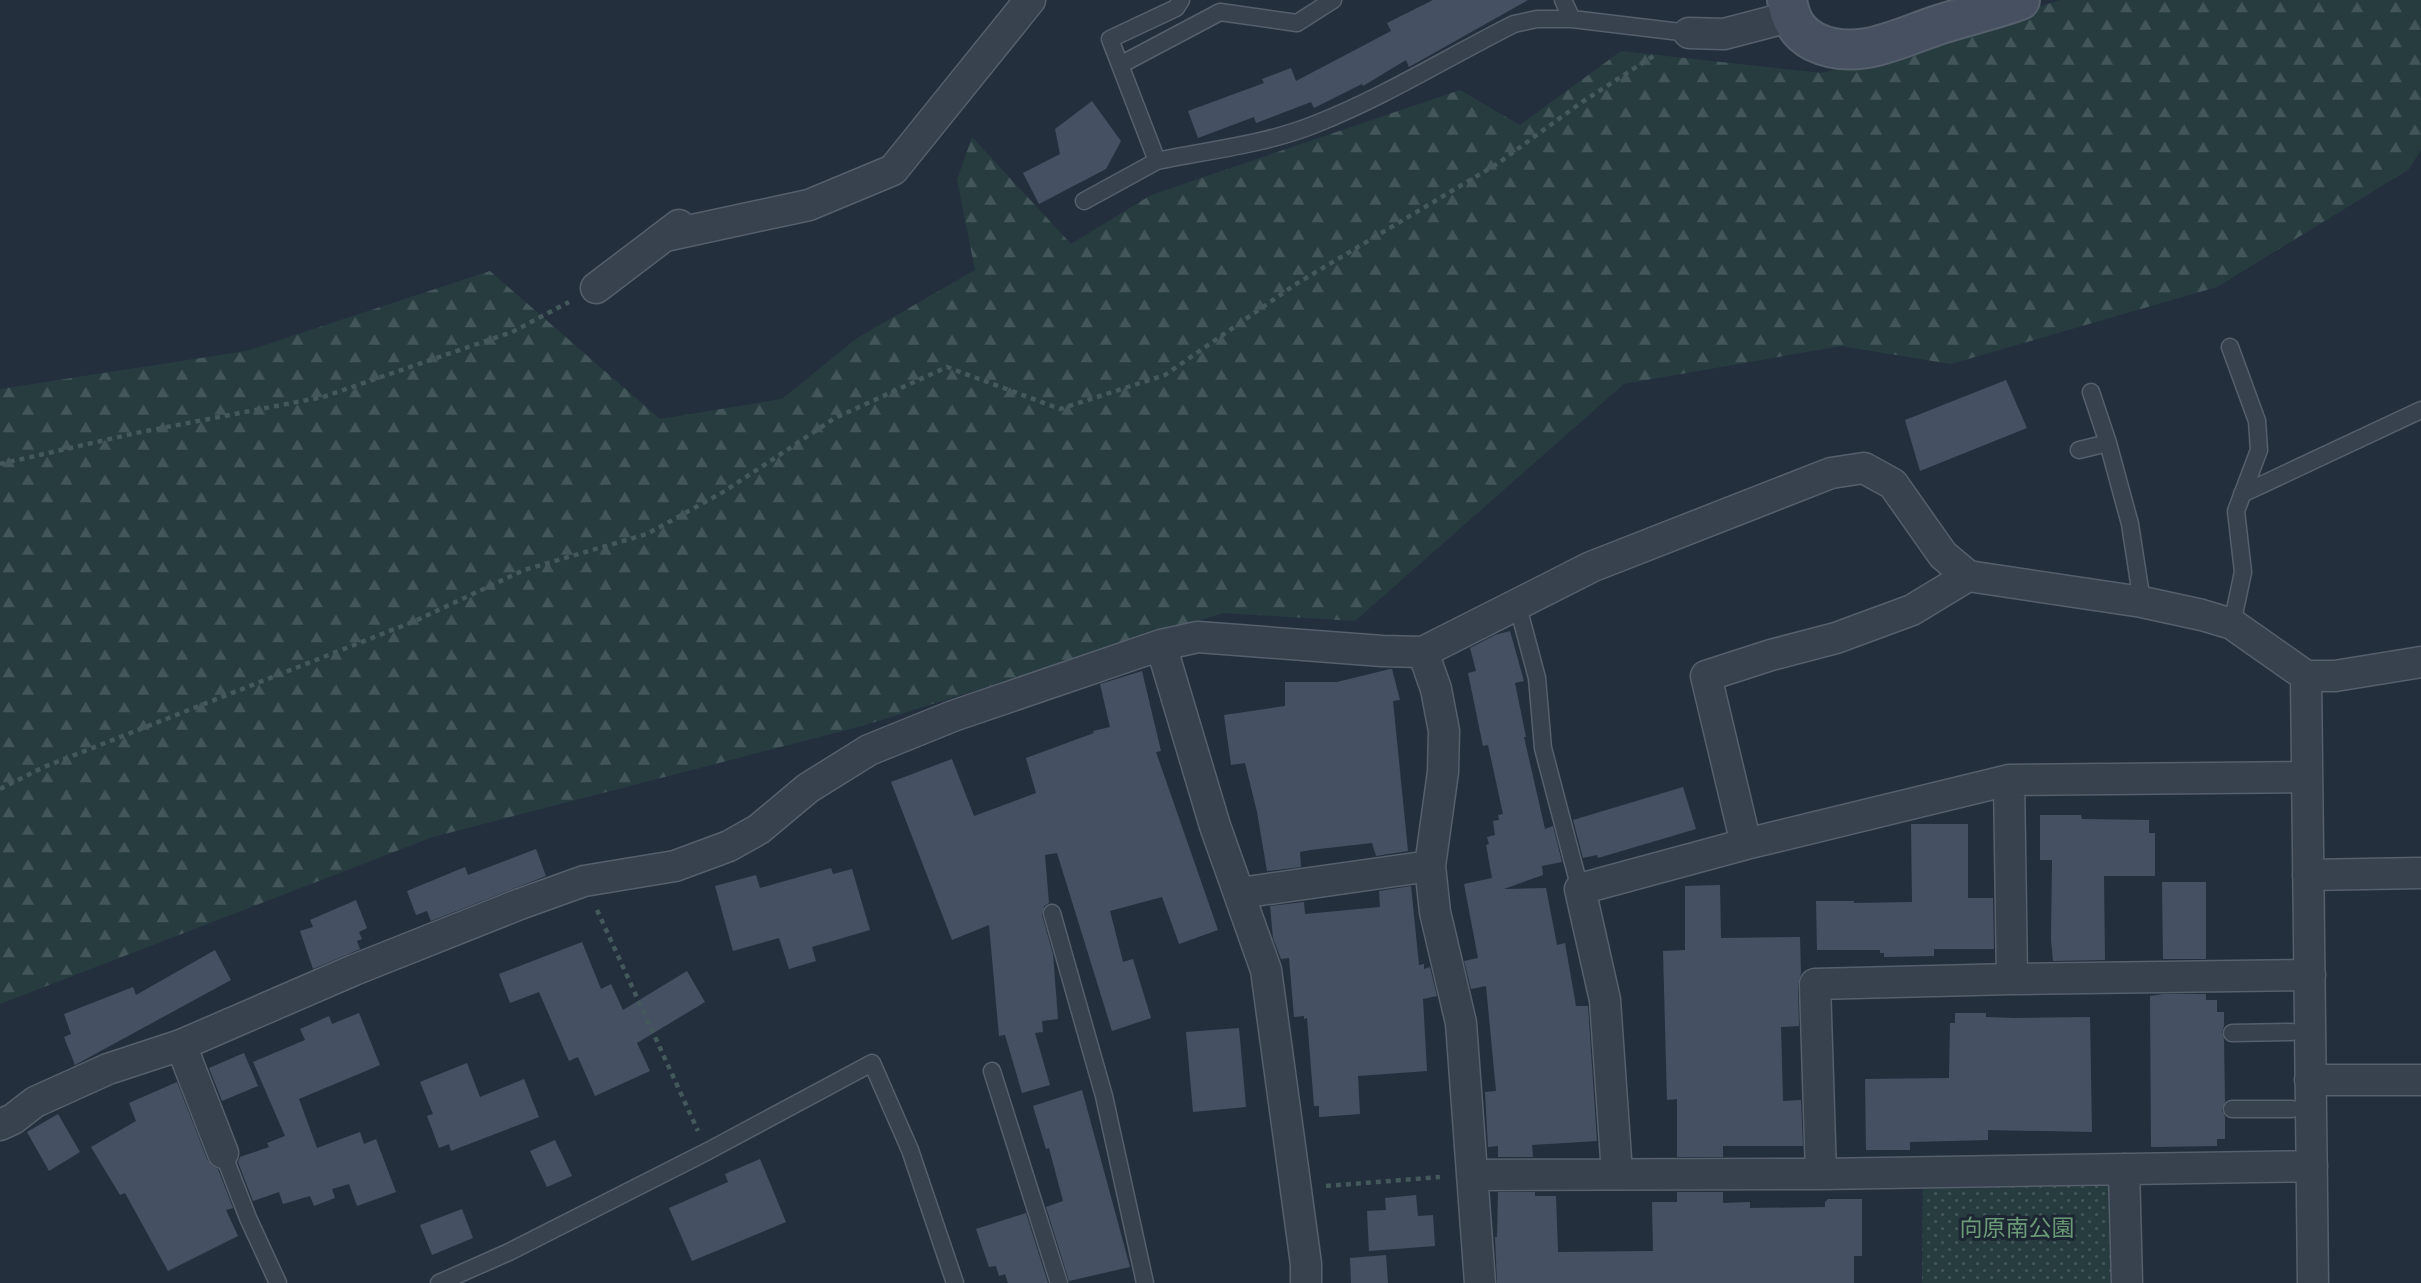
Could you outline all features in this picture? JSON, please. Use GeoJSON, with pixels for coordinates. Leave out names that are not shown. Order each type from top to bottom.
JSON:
{"type":"FeatureCollection","features":[{"type":"Feature","properties":{"kind":"main road"},"geometry":{"type":"LineString","coordinates":[[1788,9],[1804,36],[1825,46],[1853,51],[1887,44],[1940,24],[2020,0]]}},
{"type":"Feature","properties":{"kind":"street"},"geometry":{"type":"LineString","coordinates":[[978,27],[1029,0]]}},
{"type":"Feature","properties":{"kind":"street"},"geometry":{"type":"LineString","coordinates":[[665,236],[809,205],[893,170],[1029,0]]}},
{"type":"Feature","properties":{"kind":"street"},"geometry":{"type":"LineString","coordinates":[[1689,33],[1724,34],[1788,9]]}},
{"type":"Feature","properties":{"kind":"street"},"geometry":{"type":"LineString","coordinates":[[596,288],[702,207]]}},
{"type":"Feature","properties":{"kind":"street"},"geometry":{"type":"LineString","coordinates":[[0,1125],[13,1119],[35,1102],[108,1069],[181,1045],[377,960],[520,904],[584,881],[675,866],[729,846],[759,829],[808,788],[869,750],[953,716],[1161,645],[1198,637],[1423,652],[1602,562],[1831,473],[1864,468],[1893,484],[1943,555],[1968,576],[2142,602],[2202,615],[2232,624],[2306,676],[2335,676],[2421,662]]}},
{"type":"Feature","properties":{"kind":"street"},"geometry":{"type":"LineString","coordinates":[[1746,844],[1706,676],[1836,638],[1912,610],[1968,576]]}},
{"type":"Feature","properties":{"kind":"street"},"geometry":{"type":"LineString","coordinates":[[1161,645],[1215,827],[1266,970],[1306,1264],[1306,1283]]}},
{"type":"Feature","properties":{"kind":"street"},"geometry":{"type":"LineString","coordinates":[[1423,652],[1436,689],[1444,731],[1443,772],[1430,866],[1435,912],[1461,1023],[1480,1283]]}},
{"type":"Feature","properties":{"kind":"street"},"geometry":{"type":"LineString","coordinates":[[2306,676],[2313,1283]]}},
{"type":"Feature","properties":{"kind":"street"},"geometry":{"type":"LineString","coordinates":[[1617,1173],[1605,1000],[1580,890],[1746,844],[2009,780],[2307,777]]}},
{"type":"Feature","properties":{"kind":"street"},"geometry":{"type":"LineString","coordinates":[[2009,780],[2012,979]]}},
{"type":"Feature","properties":{"kind":"street"},"geometry":{"type":"LineString","coordinates":[[1240,893],[1430,866]]}},
{"type":"Feature","properties":{"kind":"street"},"geometry":{"type":"LineString","coordinates":[[2308,875],[2421,873]]}},
{"type":"Feature","properties":{"kind":"street"},"geometry":{"type":"LineString","coordinates":[[1821,1174],[1815,984],[2309,975]]}},
{"type":"Feature","properties":{"kind":"street"},"geometry":{"type":"LineString","coordinates":[[181,1045],[223,1153]]}},
{"type":"Feature","properties":{"kind":"street"},"geometry":{"type":"LineString","coordinates":[[2310,1080],[2421,1080]]}},
{"type":"Feature","properties":{"kind":"street"},"geometry":{"type":"LineString","coordinates":[[1472,1175],[1821,1174],[2312,1166]]}},
{"type":"Feature","properties":{"kind":"street"},"geometry":{"type":"LineString","coordinates":[[2124,1169],[2127,1283]]}},
{"type":"Feature","properties":{"kind":"lane"},"geometry":{"type":"LineString","coordinates":[[1157,162],[1110,39],[1176,8],[1181,0]]}},
{"type":"Feature","properties":{"kind":"lane"},"geometry":{"type":"LineString","coordinates":[[1120,65],[1220,12],[1297,23],[1333,0]]}},
{"type":"Feature","properties":{"kind":"lane"},"geometry":{"type":"LineString","coordinates":[[1563,0],[1572,19]]}},
{"type":"Feature","properties":{"kind":"lane"},"geometry":{"type":"LineString","coordinates":[[1084,201],[1157,162],[1265,139],[1315,124],[1370,101],[1514,24],[1537,19],[1572,19],[1689,33]]}},
{"type":"Feature","properties":{"kind":"lane"},"geometry":{"type":"LineString","coordinates":[[2230,348],[2258,421],[2259,450],[2236,511],[2243,572],[2232,624]]}},
{"type":"Feature","properties":{"kind":"lane"},"geometry":{"type":"LineString","coordinates":[[2091,391],[2130,524],[2142,602]]}},
{"type":"Feature","properties":{"kind":"lane"},"geometry":{"type":"LineString","coordinates":[[2242,494],[2421,410]]}},
{"type":"Feature","properties":{"kind":"lane"},"geometry":{"type":"LineString","coordinates":[[2079,450],[2108,443]]}},
{"type":"Feature","properties":{"kind":"lane"},"geometry":{"type":"LineString","coordinates":[[1517,603],[1537,678],[1543,748],[1580,890]]}},
{"type":"Feature","properties":{"kind":"lane"},"geometry":{"type":"LineString","coordinates":[[1052,913],[1104,1096],[1145,1283]]}},
{"type":"Feature","properties":{"kind":"lane"},"geometry":{"type":"LineString","coordinates":[[2232,1033],[2292,1032]]}},
{"type":"Feature","properties":{"kind":"lane"},"geometry":{"type":"LineString","coordinates":[[439,1283],[509,1252],[708,1151],[872,1063],[910,1150],[955,1283]]}},
{"type":"Feature","properties":{"kind":"lane"},"geometry":{"type":"LineString","coordinates":[[992,1071],[1059,1283]]}},
{"type":"Feature","properties":{"kind":"lane"},"geometry":{"type":"LineString","coordinates":[[2232,1109],[2292,1109]]}},
{"type":"Feature","properties":{"kind":"lane"},"geometry":{"type":"LineString","coordinates":[[223,1153],[248,1218],[278,1283]]}},
{"type":"Feature","properties":{"kind":"path"},"geometry":{"type":"LineString","coordinates":[[0,789],[44,767],[415,621],[524,570],[647,534],[725,491],[835,418],[947,367],[1060,409],[1165,374],[1296,284],[1497,164],[1583,102],[1689,33]]}},
{"type":"Feature","properties":{"kind":"path"},"geometry":{"type":"LineString","coordinates":[[0,464],[323,397],[512,332],[596,288]]}},
{"type":"Feature","properties":{"kind":"path"},"geometry":{"type":"LineString","coordinates":[[584,881],[640,1008],[708,1151]]}},
{"type":"Feature","properties":{"kind":"path"},"geometry":{"type":"LineString","coordinates":[[1295,1188],[1472,1175]]}},
{"type":"Feature","properties":{"kind":"green space"},"geometry":{"type":"Polygon","coordinates":[[[2061,0],[2421,0],[2421,150],[2408,170],[2217,287],[1951,364],[1841,346],[1624,384],[1355,621],[1223,613],[862,726],[433,837],[0,1004],[0,389],[246,351],[490,271],[660,419],[782,399],[857,338],[975,270],[957,180],[972,137],[1071,244],[1151,195],[1460,90],[1520,125],[1621,51],[1822,73],[2061,0]]]}},
{"type":"Feature","properties":{"kind":"green space","name":"向原南公園"},"geometry":{"type":"Polygon","coordinates":[[[2124,1169],[2127,1283],[1922,1283],[1923,1172],[2124,1169]]]}},
{"type":"Feature","properties":{"kind":"building"},"geometry":{"type":"Polygon","coordinates":[[[1433,0],[1528,0],[1409,67],[1406,60],[1363,86],[1362,84],[1314,108],[1311,102],[1256,123],[1254,117],[1198,138],[1188,111],[1264,83],[1262,79],[1291,68],[1296,81],[1391,31],[1387,23],[1433,0]]]}},
{"type":"Feature","properties":{"kind":"building"},"geometry":{"type":"Polygon","coordinates":[[[1092,101],[1121,141],[1106,169],[1039,204],[1023,173],[1060,154],[1055,129],[1092,101]]]}},
{"type":"Feature","properties":{"kind":"building"},"geometry":{"type":"Polygon","coordinates":[[[2006,380],[2027,428],[1920,471],[1905,420],[2006,380]]]}},
{"type":"Feature","properties":{"kind":"building"},"geometry":{"type":"Polygon","coordinates":[[[1510,631],[1524,681],[1515,683],[1524,737],[1545,829],[1553,826],[1562,862],[1542,866],[1543,875],[1504,889],[1546,888],[1557,945],[1565,943],[1576,1006],[1588,1006],[1597,1141],[1532,1145],[1533,1157],[1498,1157],[1498,1146],[1488,1147],[1485,1092],[1496,1091],[1486,986],[1471,989],[1464,961],[1478,958],[1464,884],[1492,878],[1487,837],[1495,835],[1493,821],[1499,820],[1498,815],[1503,814],[1488,745],[1483,746],[1468,673],[1476,671],[1470,648],[1495,635],[1510,631]]]}},
{"type":"Feature","properties":{"kind":"building"},"geometry":{"type":"Polygon","coordinates":[[[1392,669],[1400,700],[1393,701],[1408,851],[1376,856],[1372,843],[1310,850],[1300,852],[1301,867],[1267,871],[1245,763],[1231,765],[1224,715],[1285,706],[1285,682],[1337,682],[1392,669]]]}},
{"type":"Feature","properties":{"kind":"building"},"geometry":{"type":"Polygon","coordinates":[[[1142,671],[1161,751],[1156,752],[1218,930],[1179,944],[1162,897],[1110,911],[1123,962],[1133,959],[1151,1018],[1112,1031],[1057,853],[1045,855],[1049,903],[1044,906],[1042,915],[1053,954],[1058,1019],[1042,1021],[1043,1032],[1035,1033],[1050,1085],[1022,1093],[1005,1035],[999,1036],[989,925],[952,940],[891,782],[952,759],[974,816],[1036,793],[1026,758],[1094,733],[1093,731],[1110,727],[1100,684],[1142,671]]]}},
{"type":"Feature","properties":{"kind":"building"},"geometry":{"type":"Polygon","coordinates":[[[1683,787],[1696,829],[1598,858],[1597,855],[1583,858],[1573,820],[1683,787]]]}},
{"type":"Feature","properties":{"kind":"building"},"geometry":{"type":"Polygon","coordinates":[[[2040,815],[2149,820],[2149,833],[2155,833],[2155,876],[2104,876],[2105,960],[2053,961],[2052,860],[2040,860],[2040,815]]]}},
{"type":"Feature","properties":{"kind":"building"},"geometry":{"type":"Polygon","coordinates":[[[1911,824],[1968,824],[1968,898],[1993,898],[1994,949],[1934,949],[1934,956],[1884,957],[1880,950],[1817,950],[1816,901],[1912,902],[1911,824]]]}},
{"type":"Feature","properties":{"kind":"building"},"geometry":{"type":"Polygon","coordinates":[[[536,849],[546,876],[431,921],[427,911],[416,915],[407,891],[465,867],[468,875],[536,849]]]}},
{"type":"Feature","properties":{"kind":"building"},"geometry":{"type":"Polygon","coordinates":[[[831,868],[833,874],[852,869],[870,930],[812,947],[816,961],[789,969],[779,938],[733,951],[715,886],[756,875],[760,888],[831,868]]]}},
{"type":"Feature","properties":{"kind":"building"},"geometry":{"type":"Polygon","coordinates":[[[2162,882],[2206,882],[2206,959],[2163,959],[2162,882]]]}},
{"type":"Feature","properties":{"kind":"building"},"geometry":{"type":"Polygon","coordinates":[[[1720,885],[1721,938],[1800,937],[1799,1026],[1781,1027],[1783,1101],[1801,1100],[1803,1146],[1723,1146],[1723,1157],[1677,1157],[1677,1099],[1667,1100],[1663,951],[1685,950],[1685,886],[1720,885]]]}},
{"type":"Feature","properties":{"kind":"building"},"geometry":{"type":"Polygon","coordinates":[[[1411,886],[1419,965],[1424,964],[1424,969],[1430,967],[1437,996],[1423,999],[1427,1071],[1358,1076],[1360,1114],[1319,1117],[1319,1106],[1314,1106],[1307,1018],[1294,1017],[1289,958],[1281,959],[1273,938],[1270,906],[1304,902],[1305,914],[1380,907],[1379,891],[1411,886]]]}},
{"type":"Feature","properties":{"kind":"building"},"geometry":{"type":"Polygon","coordinates":[[[356,900],[367,928],[359,932],[362,939],[357,941],[360,949],[313,969],[300,931],[313,927],[310,920],[356,900]]]}},
{"type":"Feature","properties":{"kind":"building"},"geometry":{"type":"Polygon","coordinates":[[[582,942],[601,989],[611,984],[623,1010],[687,971],[705,1002],[637,1043],[650,1071],[595,1096],[578,1057],[569,1061],[539,992],[510,1003],[499,974],[582,942]]]}},
{"type":"Feature","properties":{"kind":"building"},"geometry":{"type":"Polygon","coordinates":[[[215,950],[231,980],[75,1065],[64,1037],[71,1034],[64,1014],[133,987],[136,995],[215,950]]]}},
{"type":"Feature","properties":{"kind":"building"},"geometry":{"type":"Polygon","coordinates":[[[2206,994],[2206,1000],[2217,1000],[2217,1012],[2224,1012],[2222,1032],[2225,1102],[2222,1110],[2225,1117],[2225,1139],[2217,1139],[2217,1146],[2151,1147],[2150,996],[2206,994]]]}},
{"type":"Feature","properties":{"kind":"building"},"geometry":{"type":"Polygon","coordinates":[[[359,1013],[380,1065],[299,1099],[317,1148],[360,1132],[364,1144],[376,1139],[396,1192],[357,1206],[349,1184],[332,1189],[335,1198],[314,1206],[310,1196],[283,1204],[279,1192],[253,1201],[238,1162],[240,1157],[269,1147],[267,1143],[285,1136],[253,1062],[305,1040],[300,1029],[329,1016],[332,1024],[359,1013]]]}},
{"type":"Feature","properties":{"kind":"building"},"geometry":{"type":"Polygon","coordinates":[[[1955,1013],[1986,1013],[1986,1017],[2014,1018],[2090,1017],[2092,1132],[1988,1130],[1988,1140],[1910,1142],[1910,1150],[1866,1150],[1865,1079],[1949,1078],[1950,1023],[1955,1023],[1955,1013]]]}},
{"type":"Feature","properties":{"kind":"building"},"geometry":{"type":"Polygon","coordinates":[[[1239,1028],[1246,1107],[1193,1112],[1186,1032],[1239,1028]]]}},
{"type":"Feature","properties":{"kind":"building"},"geometry":{"type":"Polygon","coordinates":[[[244,1053],[258,1086],[222,1101],[209,1068],[244,1053]]]}},
{"type":"Feature","properties":{"kind":"building"},"geometry":{"type":"Polygon","coordinates":[[[467,1063],[480,1097],[524,1079],[539,1117],[451,1151],[449,1144],[439,1148],[427,1116],[433,1114],[420,1082],[467,1063]]]}},
{"type":"Feature","properties":{"kind":"building"},"geometry":{"type":"Polygon","coordinates":[[[177,1082],[207,1159],[218,1169],[233,1208],[226,1210],[238,1236],[168,1271],[125,1193],[120,1195],[91,1147],[136,1121],[129,1103],[177,1082]]]}},
{"type":"Feature","properties":{"kind":"building"},"geometry":{"type":"Polygon","coordinates":[[[1082,1090],[1130,1267],[1069,1281],[1046,1207],[1063,1201],[1049,1148],[1046,1149],[1033,1106],[1082,1090]]]}},
{"type":"Feature","properties":{"kind":"building"},"geometry":{"type":"Polygon","coordinates":[[[58,1114],[80,1152],[49,1171],[27,1132],[58,1114]]]}},
{"type":"Feature","properties":{"kind":"building"},"geometry":{"type":"Polygon","coordinates":[[[555,1140],[572,1176],[547,1187],[530,1151],[555,1140]]]}},
{"type":"Feature","properties":{"kind":"building"},"geometry":{"type":"Polygon","coordinates":[[[760,1159],[786,1222],[692,1261],[669,1208],[728,1182],[725,1174],[760,1159]]]}},
{"type":"Feature","properties":{"kind":"building"},"geometry":{"type":"Polygon","coordinates":[[[1498,1192],[1535,1192],[1535,1196],[1556,1196],[1558,1252],[1653,1251],[1652,1202],[1677,1202],[1677,1192],[1723,1192],[1723,1203],[1750,1202],[1750,1208],[1825,1207],[1828,1199],[1862,1199],[1862,1256],[1854,1256],[1854,1283],[1497,1283],[1495,1237],[1498,1192]]]}},
{"type":"Feature","properties":{"kind":"building"},"geometry":{"type":"Polygon","coordinates":[[[1416,1195],[1418,1216],[1433,1215],[1435,1246],[1369,1251],[1367,1211],[1386,1210],[1385,1198],[1416,1195]]]}},
{"type":"Feature","properties":{"kind":"building"},"geometry":{"type":"Polygon","coordinates":[[[462,1209],[473,1238],[432,1255],[420,1225],[462,1209]]]}},
{"type":"Feature","properties":{"kind":"building"},"geometry":{"type":"Polygon","coordinates":[[[1026,1213],[1048,1283],[1008,1283],[1005,1274],[999,1276],[996,1266],[989,1267],[976,1229],[1026,1213]]]}},
{"type":"Feature","properties":{"kind":"building"},"geometry":{"type":"Polygon","coordinates":[[[1386,1255],[1388,1283],[1351,1283],[1350,1258],[1386,1255]]]}}]}
